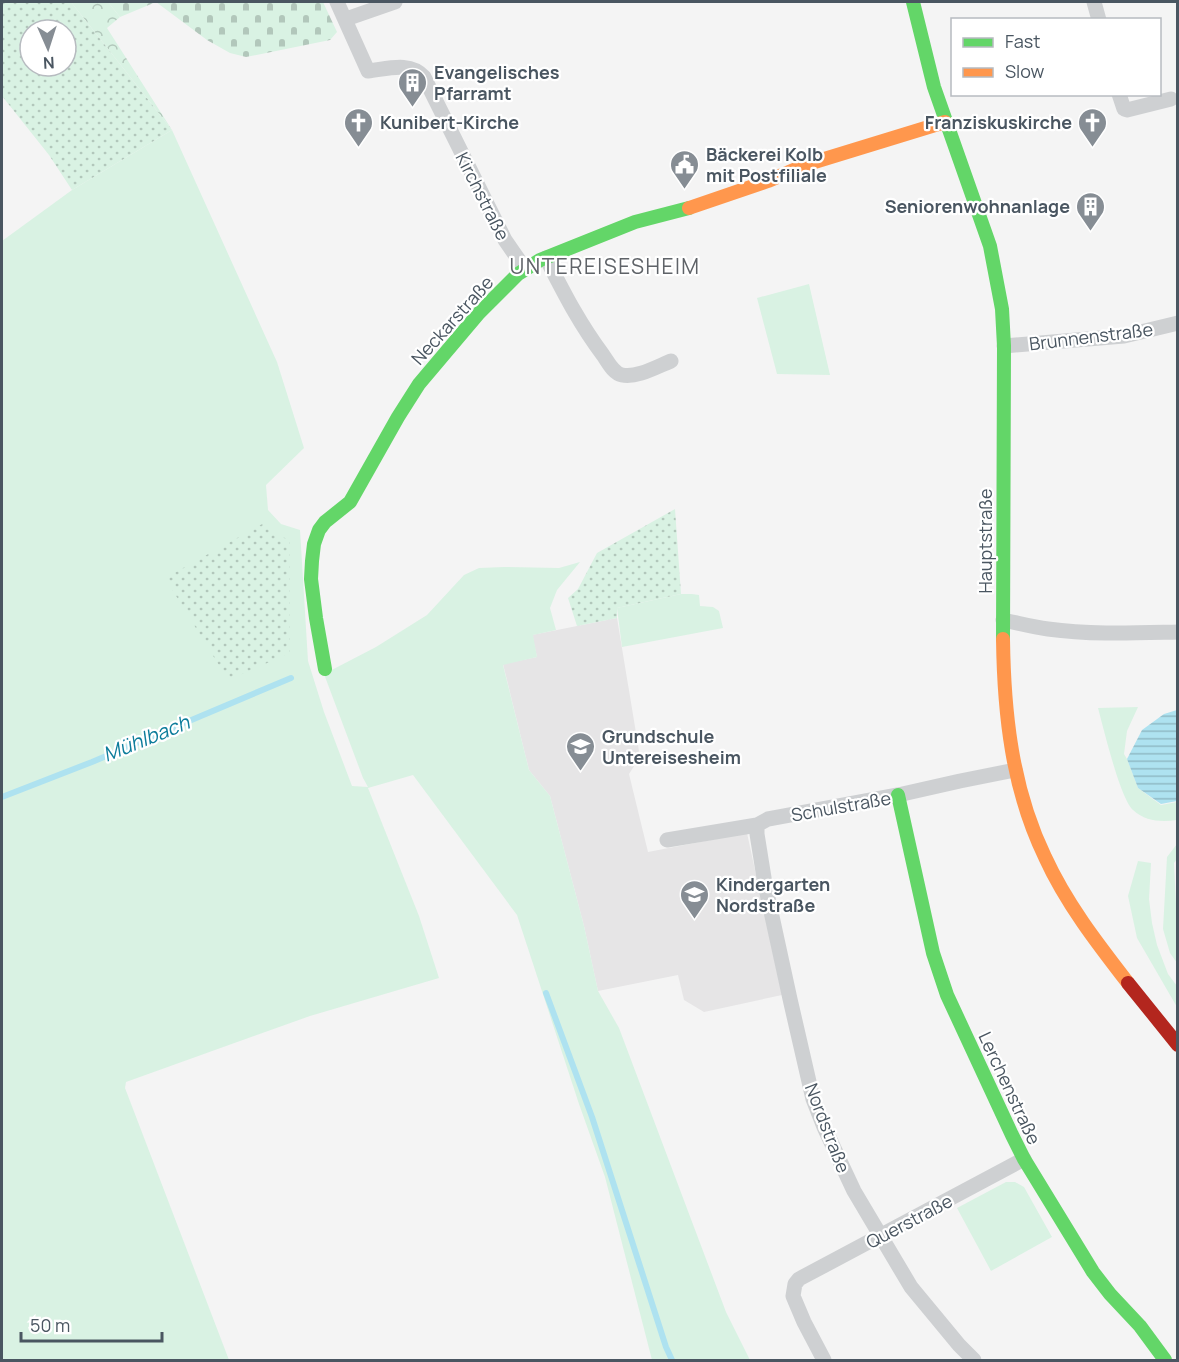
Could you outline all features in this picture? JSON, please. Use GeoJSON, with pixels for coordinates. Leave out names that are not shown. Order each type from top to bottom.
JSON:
{"type":"FeatureCollection","features":[{"type":"Feature","properties":{"kind":"street"},"geometry":{"type":"LineString","coordinates":[[337,2],[346,19],[395,2]]}},
{"type":"Feature","properties":{"kind":"street","name":"Hauptstraße"},"geometry":{"type":"LineString","coordinates":[[913,2],[945,122],[990,246],[1002,309],[1004,346],[1003,620],[1006,710],[1021,795],[1032,828],[1050,868],[1067,897],[1104,952],[1178,1045]]}},
{"type":"Feature","properties":{"kind":"street"},"geometry":{"type":"LineString","coordinates":[[1094,2],[1098,18]]}},
{"type":"Feature","properties":{"kind":"street","name":"Kirchstraße"},"geometry":{"type":"LineString","coordinates":[[346,19],[368,71],[398,67],[411,68],[419,71],[424,77],[504,240],[525,269]]}},
{"type":"Feature","properties":{"kind":"street"},"geometry":{"type":"LineString","coordinates":[[1120,96],[1124,109],[1127,110],[1171,99]]}},
{"type":"Feature","properties":{"kind":"street","name":"Neckarstraße"},"geometry":{"type":"LineString","coordinates":[[325,669],[312,590],[312,557],[320,529],[326,521],[350,502],[419,384],[479,313],[518,274],[546,258],[634,222],[695,206],[768,181],[808,164],[945,122]]}},
{"type":"Feature","properties":{"kind":"street"},"geometry":{"type":"LineString","coordinates":[[546,258],[570,306],[616,373],[624,376],[638,374],[671,361]]}},
{"type":"Feature","properties":{"kind":"street","name":"Brunnenstraße"},"geometry":{"type":"LineString","coordinates":[[1004,346],[1124,336],[1178,323]]}},
{"type":"Feature","properties":{"kind":"street"},"geometry":{"type":"LineString","coordinates":[[1003,620],[1070,631],[1178,632]]}},
{"type":"Feature","properties":{"kind":"street","name":"Schulstraße"},"geometry":{"type":"LineString","coordinates":[[667,840],[757,825],[768,819],[1015,770]]}},
{"type":"Feature","properties":{"kind":"street","name":"Lerchenstraße"},"geometry":{"type":"LineString","coordinates":[[898,795],[933,953],[947,994],[1007,1126],[1024,1159],[1093,1272],[1140,1326],[1165,1360]]}},
{"type":"Feature","properties":{"kind":"street","name":"Nordstraße"},"geometry":{"type":"LineString","coordinates":[[757,825],[765,884],[813,1099],[824,1127],[854,1191],[911,1287],[974,1360]]}},
{"type":"Feature","properties":{"kind":"street","name":"Querstraße"},"geometry":{"type":"LineString","coordinates":[[824,1360],[793,1296],[795,1284],[800,1279],[1024,1159]]}},
{"type":"Feature","properties":{"kind":"shaded area"},"geometry":{"type":"Polygon","coordinates":[[[617,618],[640,757],[629,774],[648,852],[747,833],[782,995],[704,1012],[684,1000],[678,975],[598,991],[584,926],[550,796],[529,770],[503,664],[537,657],[532,635],[617,618]]]}},
{"type":"Feature","properties":{"kind":"green space"},"geometry":{"type":"Polygon","coordinates":[[[2,2],[71,2],[172,130],[72,190],[49,155],[2,96],[2,2]]]}},
{"type":"Feature","properties":{"kind":"green space"},"geometry":{"type":"Polygon","coordinates":[[[71,2],[108,2],[120,17],[107,28],[172,130],[71,2]]]}},
{"type":"Feature","properties":{"kind":"green space"},"geometry":{"type":"Polygon","coordinates":[[[108,2],[156,2],[120,17],[108,2]]]}},
{"type":"Feature","properties":{"kind":"green space"},"geometry":{"type":"Polygon","coordinates":[[[156,2],[323,2],[337,32],[330,40],[246,57],[230,53],[207,40],[156,2]]]}},
{"type":"Feature","properties":{"kind":"green space"},"geometry":{"type":"Polygon","coordinates":[[[172,130],[277,362],[304,448],[266,485],[268,510],[281,524],[300,530],[308,661],[324,712],[352,786],[368,787],[324,674],[376,647],[427,615],[464,575],[479,568],[559,568],[580,562],[557,590],[550,608],[556,630],[533,635],[537,657],[503,665],[529,770],[550,796],[584,926],[598,991],[619,1028],[726,1312],[750,1360],[652,1360],[605,1177],[517,915],[413,775],[368,788],[419,916],[439,978],[310,1016],[126,1082],[125,1088],[229,1360],[2,1360],[2,241],[72,190],[172,130]]]}},
{"type":"Feature","properties":{"kind":"green space"},"geometry":{"type":"Polygon","coordinates":[[[809,284],[830,375],[777,374],[757,298],[809,284]]]}},
{"type":"Feature","properties":{"kind":"green space"},"geometry":{"type":"Polygon","coordinates":[[[675,509],[681,594],[617,608],[617,618],[577,626],[568,598],[578,589],[597,553],[675,509]]]}},
{"type":"Feature","properties":{"kind":"green space"},"geometry":{"type":"Polygon","coordinates":[[[264,523],[275,534],[290,540],[290,653],[228,680],[165,578],[264,523]]]}},
{"type":"Feature","properties":{"kind":"green space"},"geometry":{"type":"Polygon","coordinates":[[[681,594],[699,595],[700,606],[713,607],[719,611],[723,628],[622,647],[617,608],[681,594]]]}},
{"type":"Feature","properties":{"kind":"green space"},"geometry":{"type":"Polygon","coordinates":[[[1138,707],[1127,731],[1124,754],[1138,788],[1161,805],[1177,802],[1177,820],[1154,820],[1138,814],[1128,803],[1118,778],[1098,708],[1138,707]]]}},
{"type":"Feature","properties":{"kind":"green space"},"geometry":{"type":"Polygon","coordinates":[[[1177,844],[1177,859],[1174,863],[1177,963],[1170,953],[1163,929],[1167,857],[1177,844]]]}},
{"type":"Feature","properties":{"kind":"green space"},"geometry":{"type":"Polygon","coordinates":[[[1138,861],[1151,863],[1149,899],[1152,923],[1157,945],[1168,974],[1177,986],[1177,1007],[1137,938],[1128,896],[1138,861]]]}},
{"type":"Feature","properties":{"kind":"green space"},"geometry":{"type":"Polygon","coordinates":[[[1006,1182],[1015,1182],[1024,1187],[1052,1237],[991,1271],[957,1208],[1006,1182]]]}},
{"type":"Feature","properties":{"kind":"water"},"geometry":{"type":"Polygon","coordinates":[[[1177,710],[1177,801],[1161,804],[1138,788],[1127,759],[1142,730],[1164,714],[1177,710]]]}},
{"type":"Feature","properties":{"kind":"waterway","name":"Mühlbach"},"geometry":{"type":"LineString","coordinates":[[2,797],[92,762],[291,678]]}},
{"type":"Feature","properties":{"kind":"waterway"},"geometry":{"type":"LineString","coordinates":[[546,993],[592,1117],[672,1360]]}},
{"type":"Feature","properties":{"kind":"traffic: fast"},"geometry":{"type":"LineString","coordinates":[[913,2],[934,87],[990,246],[1002,309],[1004,346],[1003,639]]}},
{"type":"Feature","properties":{"kind":"traffic: fast"},"geometry":{"type":"LineString","coordinates":[[325,669],[311,579],[314,544],[325,522],[350,502],[419,384],[479,313],[518,274],[540,260],[635,222],[689,208]]}},
{"type":"Feature","properties":{"kind":"traffic: fast"},"geometry":{"type":"LineString","coordinates":[[898,795],[933,953],[947,995],[1012,1135],[1024,1159],[1093,1272],[1140,1326],[1165,1360]]}},
{"type":"Feature","properties":{"kind":"traffic: slow"},"geometry":{"type":"LineString","coordinates":[[689,208],[768,181],[808,164],[945,122]]}},
{"type":"Feature","properties":{"kind":"traffic: slow"},"geometry":{"type":"LineString","coordinates":[[1003,639],[1005,695],[1012,751],[1017,778],[1034,831],[1053,874],[1072,907],[1128,983]]}},
{"type":"Feature","properties":{"kind":"traffic: jam"},"geometry":{"type":"LineString","coordinates":[[1128,983],[1178,1045]]}},
{"type":"Feature","properties":{"kind":"place","name":"Evangelisches Pfarramt"},"geometry":{"type":"Point","coordinates":[413,108]}},
{"type":"Feature","properties":{"kind":"place","name":"Kunibert-Kirche"},"geometry":{"type":"Point","coordinates":[359,148]}},
{"type":"Feature","properties":{"kind":"place","name":"Franziskuskirche"},"geometry":{"type":"Point","coordinates":[1093,148]}},
{"type":"Feature","properties":{"kind":"place","name":"Bäckerei Kolb mit Postfiliale"},"geometry":{"type":"Point","coordinates":[685,190]}},
{"type":"Feature","properties":{"kind":"place","name":"Seniorenwohnanlage"},"geometry":{"type":"Point","coordinates":[1091,232]}},
{"type":"Feature","properties":{"kind":"place","name":"Grundschule Untereisesheim"},"geometry":{"type":"Point","coordinates":[581,772]}},
{"type":"Feature","properties":{"kind":"place","name":"Kindergarten Nordstraße"},"geometry":{"type":"Point","coordinates":[695,920]}},
{"type":"Feature","properties":{"kind":"district","name":"UNTEREISESHEIM"},"geometry":{"type":"Point","coordinates":[605,266]}}]}
